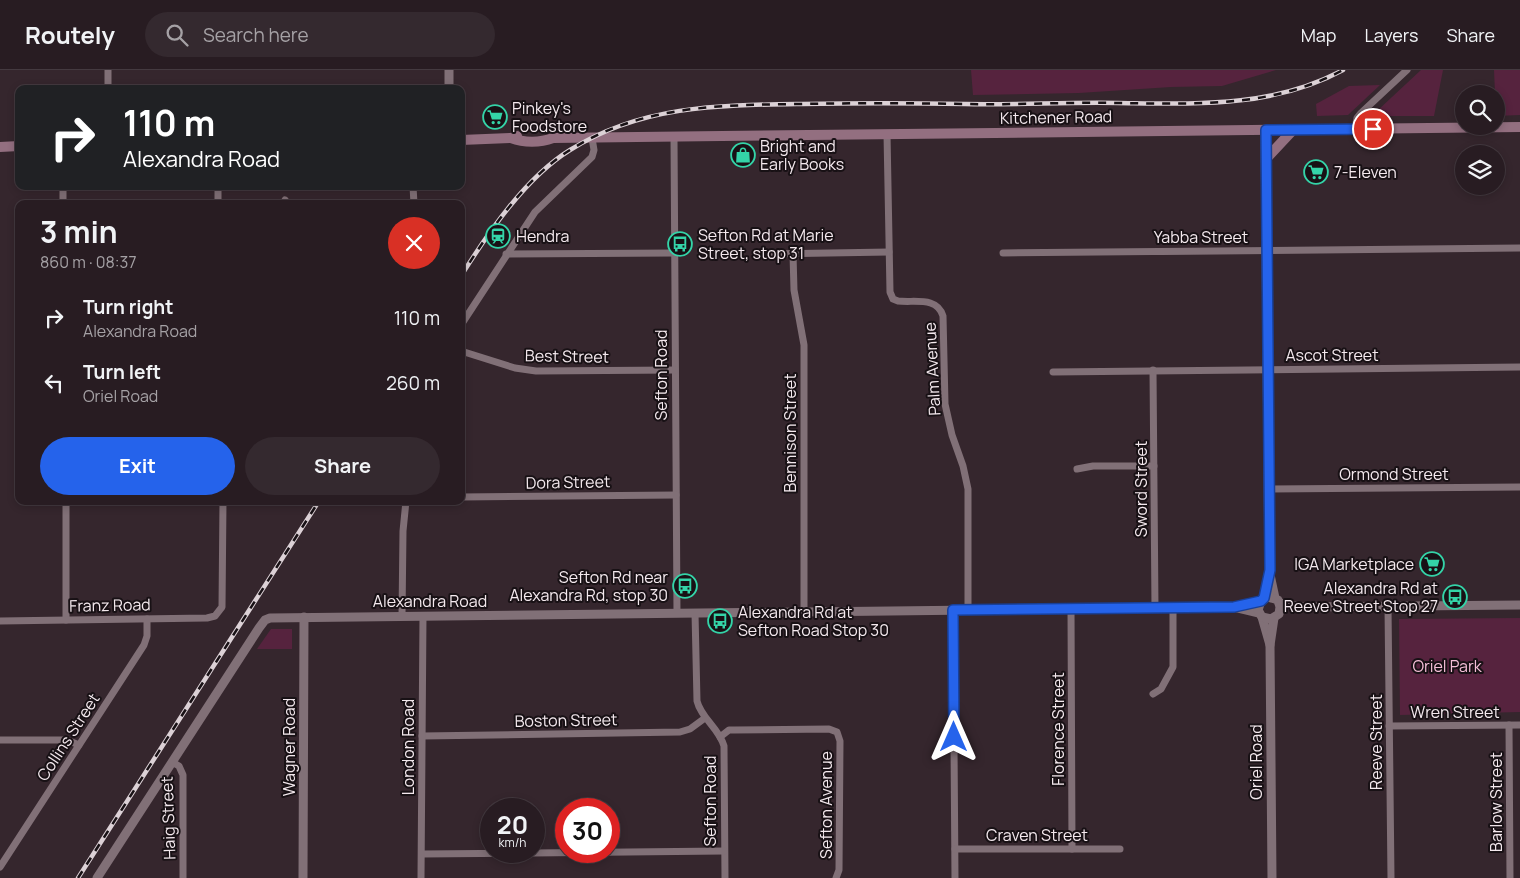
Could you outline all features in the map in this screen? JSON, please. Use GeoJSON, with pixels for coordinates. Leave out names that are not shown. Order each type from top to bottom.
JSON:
{"type":"FeatureCollection","features":[{"type":"Feature","properties":{"kind":"main road","name":"Kitchener Road"},"geometry":{"type":"LineString","coordinates":[[465,140],[511,138],[520,135],[545,135],[553,138],[592,138],[1520,128]]}},
{"type":"Feature","properties":{"kind":"main road"},"geometry":{"type":"LineString","coordinates":[[1266,159],[1293,130]]}},
{"type":"Feature","properties":{"kind":"main road"},"geometry":{"type":"LineString","coordinates":[[0,147],[15,146]]}},
{"type":"Feature","properties":{"kind":"street"},"geometry":{"type":"LineString","coordinates":[[108,70],[108,85]]}},
{"type":"Feature","properties":{"kind":"street"},"geometry":{"type":"LineString","coordinates":[[449,70],[449,85]]}},
{"type":"Feature","properties":{"kind":"street"},"geometry":{"type":"LineString","coordinates":[[1355,129],[1360,113],[1406,70]]}},
{"type":"Feature","properties":{"kind":"street"},"geometry":{"type":"LineString","coordinates":[[1266,130],[1270,570],[1277,601],[1276,616]]}},
{"type":"Feature","properties":{"kind":"street","name":"Palm Avenue"},"geometry":{"type":"LineString","coordinates":[[887,134],[889,289],[895,300],[932,303],[939,307],[943,316],[944,404],[968,488],[968,610]]}},
{"type":"Feature","properties":{"kind":"street","name":"Sefton Road"},"geometry":{"type":"LineString","coordinates":[[674,137],[677,613]]}},
{"type":"Feature","properties":{"kind":"street"},"geometry":{"type":"LineString","coordinates":[[465,319],[534,212],[592,157],[594,150],[592,138]]}},
{"type":"Feature","properties":{"kind":"street","name":"Yabba Street"},"geometry":{"type":"LineString","coordinates":[[1003,253],[1520,248]]}},
{"type":"Feature","properties":{"kind":"street"},"geometry":{"type":"LineString","coordinates":[[769,254],[888,252]]}},
{"type":"Feature","properties":{"kind":"street"},"geometry":{"type":"LineString","coordinates":[[506,254],[674,254]]}},
{"type":"Feature","properties":{"kind":"street","name":"Bennison Street"},"geometry":{"type":"LineString","coordinates":[[793,254],[794,290],[804,345],[804,612]]}},
{"type":"Feature","properties":{"kind":"street","name":"Best Street"},"geometry":{"type":"LineString","coordinates":[[465,353],[515,368],[536,371],[675,370]]}},
{"type":"Feature","properties":{"kind":"street","name":"Ascot Street"},"geometry":{"type":"LineString","coordinates":[[1053,372],[1520,367]]}},
{"type":"Feature","properties":{"kind":"street","name":"Sword Street"},"geometry":{"type":"LineString","coordinates":[[1153,370],[1155,608]]}},
{"type":"Feature","properties":{"kind":"street"},"geometry":{"type":"LineString","coordinates":[[1076,470],[1093,466],[1154,466]]}},
{"type":"Feature","properties":{"kind":"street","name":"Ormond Street"},"geometry":{"type":"LineString","coordinates":[[1269,489],[1520,487]]}},
{"type":"Feature","properties":{"kind":"street","name":"Dora Street"},"geometry":{"type":"LineString","coordinates":[[465,497],[676,495]]}},
{"type":"Feature","properties":{"kind":"street"},"geometry":{"type":"LineString","coordinates":[[66,505],[66,620]]}},
{"type":"Feature","properties":{"kind":"street","name":"Franz Road"},"geometry":{"type":"LineString","coordinates":[[0,621],[207,618],[215,616],[222,608],[223,505]]}},
{"type":"Feature","properties":{"kind":"street"},"geometry":{"type":"LineString","coordinates":[[402,616],[403,531],[406,505]]}},
{"type":"Feature","properties":{"kind":"street"},"geometry":{"type":"LineString","coordinates":[[1270,570],[1262,599],[1258,606],[1261,615],[1268,619],[1302,608]]}},
{"type":"Feature","properties":{"kind":"street"},"geometry":{"type":"LineString","coordinates":[[1262,599],[1271,597],[1277,601],[1302,608],[1520,605]]}},
{"type":"Feature","properties":{"kind":"street","name":"Alexandra Road"},"geometry":{"type":"LineString","coordinates":[[97,878],[263,623],[270,618],[1234,607],[1262,599]]}},
{"type":"Feature","properties":{"kind":"street","name":"Alexandra Road"},"geometry":{"type":"LineString","coordinates":[[1234,607],[1261,615]]}},
{"type":"Feature","properties":{"kind":"street","name":"Reeve Street"},"geometry":{"type":"LineString","coordinates":[[1388,607],[1391,878]]}},
{"type":"Feature","properties":{"kind":"street"},"geometry":{"type":"LineString","coordinates":[[1153,694],[1161,689],[1173,667],[1173,608]]}},
{"type":"Feature","properties":{"kind":"street","name":"Florence Street"},"geometry":{"type":"LineString","coordinates":[[1071,609],[1072,849]]}},
{"type":"Feature","properties":{"kind":"street"},"geometry":{"type":"LineString","coordinates":[[953,610],[955,878]]}},
{"type":"Feature","properties":{"kind":"street","name":"Sefton Road"},"geometry":{"type":"LineString","coordinates":[[695,613],[696,701],[705,718],[720,737],[725,754],[724,878]]}},
{"type":"Feature","properties":{"kind":"street","name":"Oriel Road"},"geometry":{"type":"LineString","coordinates":[[1261,615],[1270,645]]}},
{"type":"Feature","properties":{"kind":"street","name":"London Road"},"geometry":{"type":"LineString","coordinates":[[421,878],[423,616]]}},
{"type":"Feature","properties":{"kind":"street","name":"Oriel Road"},"geometry":{"type":"LineString","coordinates":[[1272,878],[1270,645],[1276,616]]}},
{"type":"Feature","properties":{"kind":"street","name":"Wagner Road"},"geometry":{"type":"LineString","coordinates":[[303,878],[304,617]]}},
{"type":"Feature","properties":{"kind":"street","name":"Collins Street"},"geometry":{"type":"LineString","coordinates":[[0,867],[146,640],[147,619]]}},
{"type":"Feature","properties":{"kind":"street","name":"Boston Street"},"geometry":{"type":"LineString","coordinates":[[422,736],[680,732],[690,729],[705,718]]}},
{"type":"Feature","properties":{"kind":"street","name":"Barlow Street"},"geometry":{"type":"LineString","coordinates":[[1509,725],[1510,878]]}},
{"type":"Feature","properties":{"kind":"street","name":"Wren Street"},"geometry":{"type":"LineString","coordinates":[[1389,726],[1520,725]]}},
{"type":"Feature","properties":{"kind":"street","name":"Sefton Avenue"},"geometry":{"type":"LineString","coordinates":[[720,737],[729,730],[829,729],[837,732],[840,741],[839,870],[836,878]]}},
{"type":"Feature","properties":{"kind":"street"},"geometry":{"type":"LineString","coordinates":[[0,740],[67,740],[79,745]]}},
{"type":"Feature","properties":{"kind":"street","name":"Haig Street"},"geometry":{"type":"LineString","coordinates":[[172,762],[179,766],[183,774],[183,878]]}},
{"type":"Feature","properties":{"kind":"street","name":"Craven Street"},"geometry":{"type":"LineString","coordinates":[[955,849],[1120,849]]}},
{"type":"Feature","properties":{"kind":"street"},"geometry":{"type":"LineString","coordinates":[[422,854],[724,851]]}},
{"type":"Feature","properties":{"kind":"green space"},"geometry":{"type":"Polygon","coordinates":[[[971,70],[1276,70],[1222,86],[1079,93],[973,95],[971,70]]]}},
{"type":"Feature","properties":{"kind":"green space"},"geometry":{"type":"Polygon","coordinates":[[[1421,70],[1443,70],[1434,116],[1380,116],[1377,111],[1421,70]]]}},
{"type":"Feature","properties":{"kind":"green space"},"geometry":{"type":"Polygon","coordinates":[[[1494,70],[1520,70],[1520,115],[1505,116],[1505,85],[1495,85],[1494,70]]]}},
{"type":"Feature","properties":{"kind":"green space"},"geometry":{"type":"Polygon","coordinates":[[[1380,85],[1348,115],[1317,116],[1316,104],[1349,86],[1380,85]]]}},
{"type":"Feature","properties":{"kind":"green space","name":"Oriel Park"},"geometry":{"type":"Polygon","coordinates":[[[1520,618],[1520,712],[1400,715],[1399,619],[1520,618]]]}},
{"type":"Feature","properties":{"kind":"green space"},"geometry":{"type":"Polygon","coordinates":[[[271,629],[292,629],[292,649],[257,649],[271,629]]]}},
{"type":"Feature","properties":{"kind":"railway"},"geometry":{"type":"LineString","coordinates":[[465,270],[509,207],[523,190],[554,161],[597,135],[653,116],[711,107],[771,104],[1205,103],[1233,101],[1289,91],[1343,70]]}},
{"type":"Feature","properties":{"kind":"railway"},"geometry":{"type":"LineString","coordinates":[[78,878],[316,505]]}},
{"type":"Feature","properties":{"kind":"place","name":"Pinkey's Foodstore"},"geometry":{"type":"Point","coordinates":[495,117]}},
{"type":"Feature","properties":{"kind":"place","name":"Bright and Early Books"},"geometry":{"type":"Point","coordinates":[743,155]}},
{"type":"Feature","properties":{"kind":"place","name":"7-Eleven"},"geometry":{"type":"Point","coordinates":[1316,172]}},
{"type":"Feature","properties":{"kind":"place","name":"Hendra"},"geometry":{"type":"Point","coordinates":[498,236]}},
{"type":"Feature","properties":{"kind":"place","name":"Sefton Rd at Marie Street, stop 31"},"geometry":{"type":"Point","coordinates":[680,244]}},
{"type":"Feature","properties":{"kind":"place","name":"IGA Marketplace"},"geometry":{"type":"Point","coordinates":[1432,564]}},
{"type":"Feature","properties":{"kind":"place","name":"Sefton Rd near Alexandra Rd, stop 30"},"geometry":{"type":"Point","coordinates":[685,586]}},
{"type":"Feature","properties":{"kind":"place","name":"Alexandra Rd at Reeve Street Stop 27"},"geometry":{"type":"Point","coordinates":[1455,597]}},
{"type":"Feature","properties":{"kind":"place","name":"Alexandra Rd at Sefton Road Stop 30"},"geometry":{"type":"Point","coordinates":[720,621]}},
{"type":"Feature","properties":{"kind":"route"},"geometry":{"type":"LineString","coordinates":[[954,737],[953,610],[1234,607],[1261,601],[1264,598],[1270,570],[1266,130],[1373,129]]}}]}
